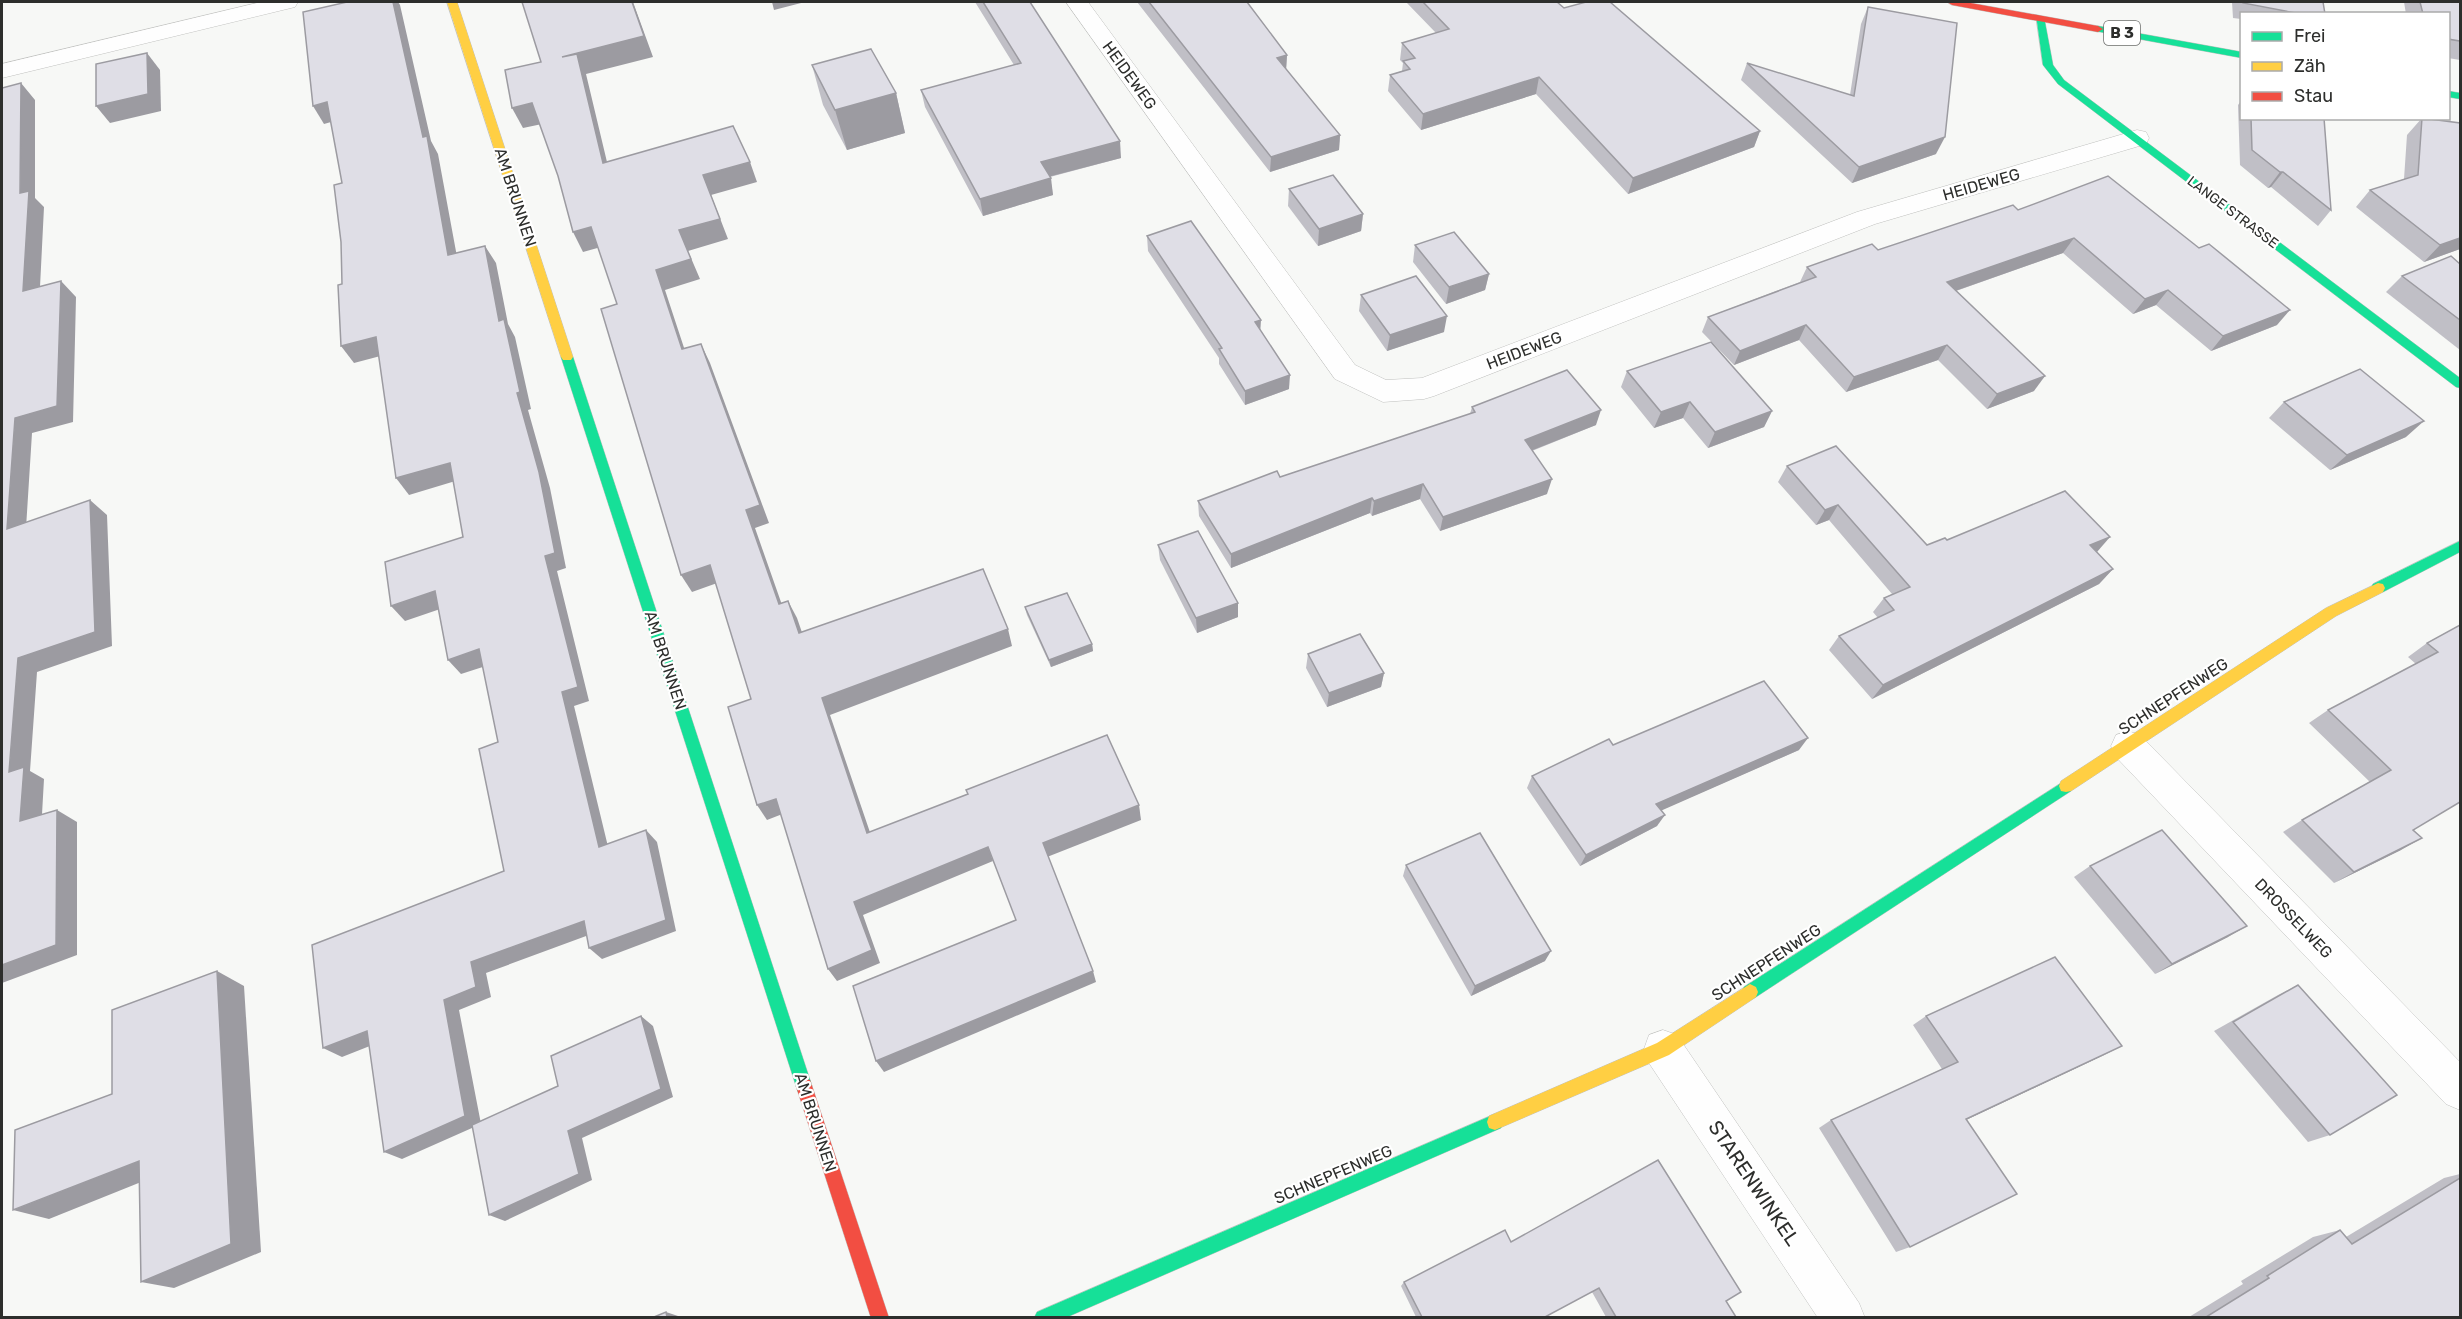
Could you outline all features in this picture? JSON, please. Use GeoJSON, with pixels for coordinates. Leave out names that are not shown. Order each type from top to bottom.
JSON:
{"type":"FeatureCollection","features":[{"type":"Feature","properties":{"kind":"street"},"geometry":{"type":"LineString","coordinates":[[2,71],[287,2]]}},
{"type":"Feature","properties":{"kind":"street","name":"AM BRUNNEN"},"geometry":{"type":"LineString","coordinates":[[452,2],[880,1317]]}},
{"type":"Feature","properties":{"kind":"street","name":"HEIDEWEG"},"geometry":{"type":"LineString","coordinates":[[1077,2],[1346,372],[1383,391],[1424,388],[1866,218],[2137,138]]}},
{"type":"Feature","properties":{"kind":"street","name":"B 3"},"geometry":{"type":"LineString","coordinates":[[1952,2],[2240,55]]}},
{"type":"Feature","properties":{"kind":"street","name":"LANGE STRASSE"},"geometry":{"type":"LineString","coordinates":[[2039,17],[2048,65],[2061,82],[2460,384]]}},
{"type":"Feature","properties":{"kind":"street","name":"SCHNEPFENWEG"},"geometry":{"type":"LineString","coordinates":[[1043,1317],[1663,1049],[2331,612],[2460,546]]}},
{"type":"Feature","properties":{"kind":"street","name":"DROSSELWEG"},"geometry":{"type":"LineString","coordinates":[[2128,746],[2460,1090]]}},
{"type":"Feature","properties":{"kind":"street","name":"STARENWINKEL"},"geometry":{"type":"LineString","coordinates":[[1663,1049],[1844,1317]]}},
{"type":"Feature","properties":{"kind":"building"},"geometry":{"type":"Polygon","coordinates":[[[347,2],[393,2],[423,137],[427,136],[448,255],[485,246],[499,321],[504,319],[520,392],[517,393],[539,472],[555,553],[545,556],[578,687],[562,692],[599,847],[646,830],[666,920],[589,948],[584,921],[471,962],[476,987],[444,1000],[465,1116],[384,1152],[367,1031],[323,1048],[312,945],[504,871],[479,749],[498,742],[479,649],[448,660],[435,591],[391,606],[385,562],[463,537],[450,463],[396,478],[376,337],[341,346],[338,285],[342,284],[341,242],[334,185],[342,183],[327,102],[313,106],[303,12],[347,2]]]}},
{"type":"Feature","properties":{"kind":"building"},"geometry":{"type":"Polygon","coordinates":[[[522,2],[632,2],[644,36],[562,57],[577,54],[603,163],[733,126],[750,162],[703,175],[720,219],[679,230],[691,259],[656,270],[682,349],[701,344],[760,505],[746,510],[779,604],[788,601],[799,633],[983,569],[1008,629],[822,698],[867,833],[968,794],[966,790],[1107,735],[1139,805],[1043,843],[1093,971],[876,1061],[853,986],[1016,920],[988,847],[854,902],[872,950],[828,969],[776,799],[757,805],[728,707],[751,699],[710,565],[681,575],[601,309],[617,304],[591,227],[573,232],[558,176],[532,103],[512,108],[505,70],[541,62],[522,2]]]}},
{"type":"Feature","properties":{"kind":"building"},"geometry":{"type":"Polygon","coordinates":[[[983,2],[1030,2],[1120,141],[1041,162],[1051,178],[980,199],[921,90],[1021,63],[983,2]]]}},
{"type":"Feature","properties":{"kind":"building"},"geometry":{"type":"Polygon","coordinates":[[[1149,2],[1247,2],[1287,55],[1277,58],[1340,135],[1271,157],[1149,2]]]}},
{"type":"Feature","properties":{"kind":"building"},"geometry":{"type":"Polygon","coordinates":[[[1423,2],[1557,2],[1564,8],[1586,2],[1610,2],[1760,131],[1633,178],[1539,77],[1423,114],[1390,75],[1410,69],[1403,61],[1415,58],[1402,43],[1449,29],[1423,2]]]}},
{"type":"Feature","properties":{"kind":"building"},"geometry":{"type":"Polygon","coordinates":[[[2323,2],[2325,12],[2290,12],[2243,3],[2323,2]]]}},
{"type":"Feature","properties":{"kind":"building"},"geometry":{"type":"Polygon","coordinates":[[[2420,2],[2460,2],[2460,41],[2450,39],[2450,12],[2422,12],[2420,2]]]}},
{"type":"Feature","properties":{"kind":"building"},"geometry":{"type":"Polygon","coordinates":[[[1868,7],[1957,23],[1945,137],[1859,167],[1747,63],[1854,96],[1868,7]]]}},
{"type":"Feature","properties":{"kind":"building"},"geometry":{"type":"Polygon","coordinates":[[[871,49],[896,93],[835,110],[812,65],[871,49]]]}},
{"type":"Feature","properties":{"kind":"building"},"geometry":{"type":"Polygon","coordinates":[[[147,53],[148,94],[96,106],[96,64],[147,53]]]}},
{"type":"Feature","properties":{"kind":"building"},"geometry":{"type":"Polygon","coordinates":[[[21,83],[20,193],[29,191],[23,291],[61,281],[57,406],[15,418],[7,529],[90,500],[95,632],[18,658],[9,772],[24,767],[20,821],[57,810],[56,945],[2,965],[2,88],[21,83]]]}},
{"type":"Feature","properties":{"kind":"building"},"geometry":{"type":"Polygon","coordinates":[[[2251,120],[2324,120],[2331,210],[2283,172],[2252,150],[2251,120]]]}},
{"type":"Feature","properties":{"kind":"building"},"geometry":{"type":"Polygon","coordinates":[[[2422,120],[2460,123],[2460,238],[2440,245],[2370,190],[2418,175],[2422,120]]]}},
{"type":"Feature","properties":{"kind":"building"},"geometry":{"type":"Polygon","coordinates":[[[1333,175],[1363,214],[1319,229],[1289,189],[1333,175]]]}},
{"type":"Feature","properties":{"kind":"building"},"geometry":{"type":"Polygon","coordinates":[[[2108,176],[2199,248],[2209,244],[2290,310],[2223,336],[2168,290],[2145,299],[2074,238],[1947,282],[2045,376],[1997,394],[1947,345],[1854,377],[1806,325],[1740,351],[1708,317],[1816,277],[1807,267],[1872,244],[1878,250],[2013,205],[2018,210],[2108,176]]]}},
{"type":"Feature","properties":{"kind":"building"},"geometry":{"type":"Polygon","coordinates":[[[1191,221],[1261,320],[1255,322],[1290,375],[1245,391],[1219,349],[1222,348],[1147,236],[1191,221]]]}},
{"type":"Feature","properties":{"kind":"building"},"geometry":{"type":"Polygon","coordinates":[[[1454,232],[1489,274],[1449,287],[1415,245],[1454,232]]]}},
{"type":"Feature","properties":{"kind":"building"},"geometry":{"type":"Polygon","coordinates":[[[2451,256],[2460,264],[2460,320],[2402,276],[2451,256]]]}},
{"type":"Feature","properties":{"kind":"building"},"geometry":{"type":"Polygon","coordinates":[[[1416,276],[1447,316],[1390,335],[1361,295],[1416,276]]]}},
{"type":"Feature","properties":{"kind":"building"},"geometry":{"type":"Polygon","coordinates":[[[1711,342],[1772,411],[1715,432],[1690,402],[1661,412],[1627,371],[1711,342]]]}},
{"type":"Feature","properties":{"kind":"building"},"geometry":{"type":"Polygon","coordinates":[[[2360,369],[2424,421],[2347,455],[2284,402],[2360,369]]]}},
{"type":"Feature","properties":{"kind":"building"},"geometry":{"type":"Polygon","coordinates":[[[1567,370],[1601,410],[1525,440],[1552,479],[1443,517],[1423,484],[1374,501],[1372,498],[1231,554],[1198,501],[1277,471],[1280,477],[1475,412],[1472,407],[1567,370]]]}},
{"type":"Feature","properties":{"kind":"building"},"geometry":{"type":"Polygon","coordinates":[[[1836,446],[1927,545],[1945,538],[1947,540],[2065,491],[2110,537],[2090,545],[2113,569],[1883,685],[1839,636],[1894,610],[1884,598],[1910,587],[1838,505],[1825,510],[1787,466],[1836,446]]]}},
{"type":"Feature","properties":{"kind":"building"},"geometry":{"type":"Polygon","coordinates":[[[1198,531],[1238,603],[1196,618],[1158,545],[1198,531]]]}},
{"type":"Feature","properties":{"kind":"building"},"geometry":{"type":"Polygon","coordinates":[[[1067,593],[1092,644],[1049,660],[1025,607],[1067,593]]]}},
{"type":"Feature","properties":{"kind":"building"},"geometry":{"type":"Polygon","coordinates":[[[2460,625],[2460,802],[2413,830],[2422,838],[2354,872],[2302,820],[2391,770],[2328,710],[2438,652],[2427,643],[2460,625]]]}},
{"type":"Feature","properties":{"kind":"building"},"geometry":{"type":"Polygon","coordinates":[[[1360,634],[1384,673],[1329,693],[1308,654],[1360,634]]]}},
{"type":"Feature","properties":{"kind":"building"},"geometry":{"type":"Polygon","coordinates":[[[1764,681],[1808,738],[1656,804],[1665,815],[1586,855],[1532,776],[1609,739],[1613,745],[1764,681]]]}},
{"type":"Feature","properties":{"kind":"building"},"geometry":{"type":"Polygon","coordinates":[[[2162,830],[2247,926],[2172,964],[2090,866],[2162,830]]]}},
{"type":"Feature","properties":{"kind":"building"},"geometry":{"type":"Polygon","coordinates":[[[1480,833],[1551,951],[1475,986],[1406,865],[1480,833]]]}},
{"type":"Feature","properties":{"kind":"building"},"geometry":{"type":"Polygon","coordinates":[[[2055,957],[2122,1046],[1966,1119],[2017,1194],[1910,1247],[1831,1120],[1958,1062],[1926,1016],[2055,957]]]}},
{"type":"Feature","properties":{"kind":"building"},"geometry":{"type":"Polygon","coordinates":[[[217,971],[231,1244],[141,1282],[139,1161],[13,1210],[15,1130],[112,1094],[112,1010],[217,971]]]}},
{"type":"Feature","properties":{"kind":"building"},"geometry":{"type":"Polygon","coordinates":[[[2298,985],[2397,1095],[2330,1135],[2233,1022],[2298,985]]]}},
{"type":"Feature","properties":{"kind":"building"},"geometry":{"type":"Polygon","coordinates":[[[641,1016],[661,1089],[568,1131],[579,1174],[489,1215],[472,1125],[558,1086],[551,1056],[641,1016]]]}},
{"type":"Feature","properties":{"kind":"building"},"geometry":{"type":"Polygon","coordinates":[[[1658,1160],[1741,1292],[1726,1301],[1736,1317],[1616,1317],[1599,1288],[1545,1317],[1422,1317],[1404,1282],[1505,1230],[1511,1242],[1658,1160]]]}},
{"type":"Feature","properties":{"kind":"building"},"geometry":{"type":"Polygon","coordinates":[[[2460,1178],[2460,1317],[2206,1317],[2340,1230],[2352,1244],[2460,1178]]]}},
{"type":"Feature","properties":{"kind":"building"},"geometry":{"type":"Polygon","coordinates":[[[666,1312],[667,1317],[654,1317],[666,1312]]]}},
{"type":"Feature","properties":{"kind":"traffic: fast"},"geometry":{"type":"LineString","coordinates":[[2039,17],[2048,65],[2061,82],[2460,384]]}},
{"type":"Feature","properties":{"kind":"traffic: fast"},"geometry":{"type":"LineString","coordinates":[[2098,29],[2240,55]]}},
{"type":"Feature","properties":{"kind":"traffic: fast"},"geometry":{"type":"LineString","coordinates":[[2450,94],[2460,96]]}},
{"type":"Feature","properties":{"kind":"traffic: fast"},"geometry":{"type":"LineString","coordinates":[[567,357],[804,1086]]}},
{"type":"Feature","properties":{"kind":"traffic: fast"},"geometry":{"type":"LineString","coordinates":[[2378,588],[2460,546]]}},
{"type":"Feature","properties":{"kind":"traffic: fast"},"geometry":{"type":"LineString","coordinates":[[1750,992],[2066,786]]}},
{"type":"Feature","properties":{"kind":"traffic: fast"},"geometry":{"type":"LineString","coordinates":[[1043,1318],[1495,1122]]}},
{"type":"Feature","properties":{"kind":"traffic: slow"},"geometry":{"type":"LineString","coordinates":[[452,2],[567,357]]}},
{"type":"Feature","properties":{"kind":"traffic: slow"},"geometry":{"type":"LineString","coordinates":[[2066,786],[2331,612],[2378,588]]}},
{"type":"Feature","properties":{"kind":"traffic: slow"},"geometry":{"type":"LineString","coordinates":[[1495,1122],[1663,1049],[1750,992]]}},
{"type":"Feature","properties":{"kind":"traffic: jam"},"geometry":{"type":"LineString","coordinates":[[1952,2],[2098,29]]}},
{"type":"Feature","properties":{"kind":"traffic: jam"},"geometry":{"type":"LineString","coordinates":[[804,1086],[880,1318]]}}]}
